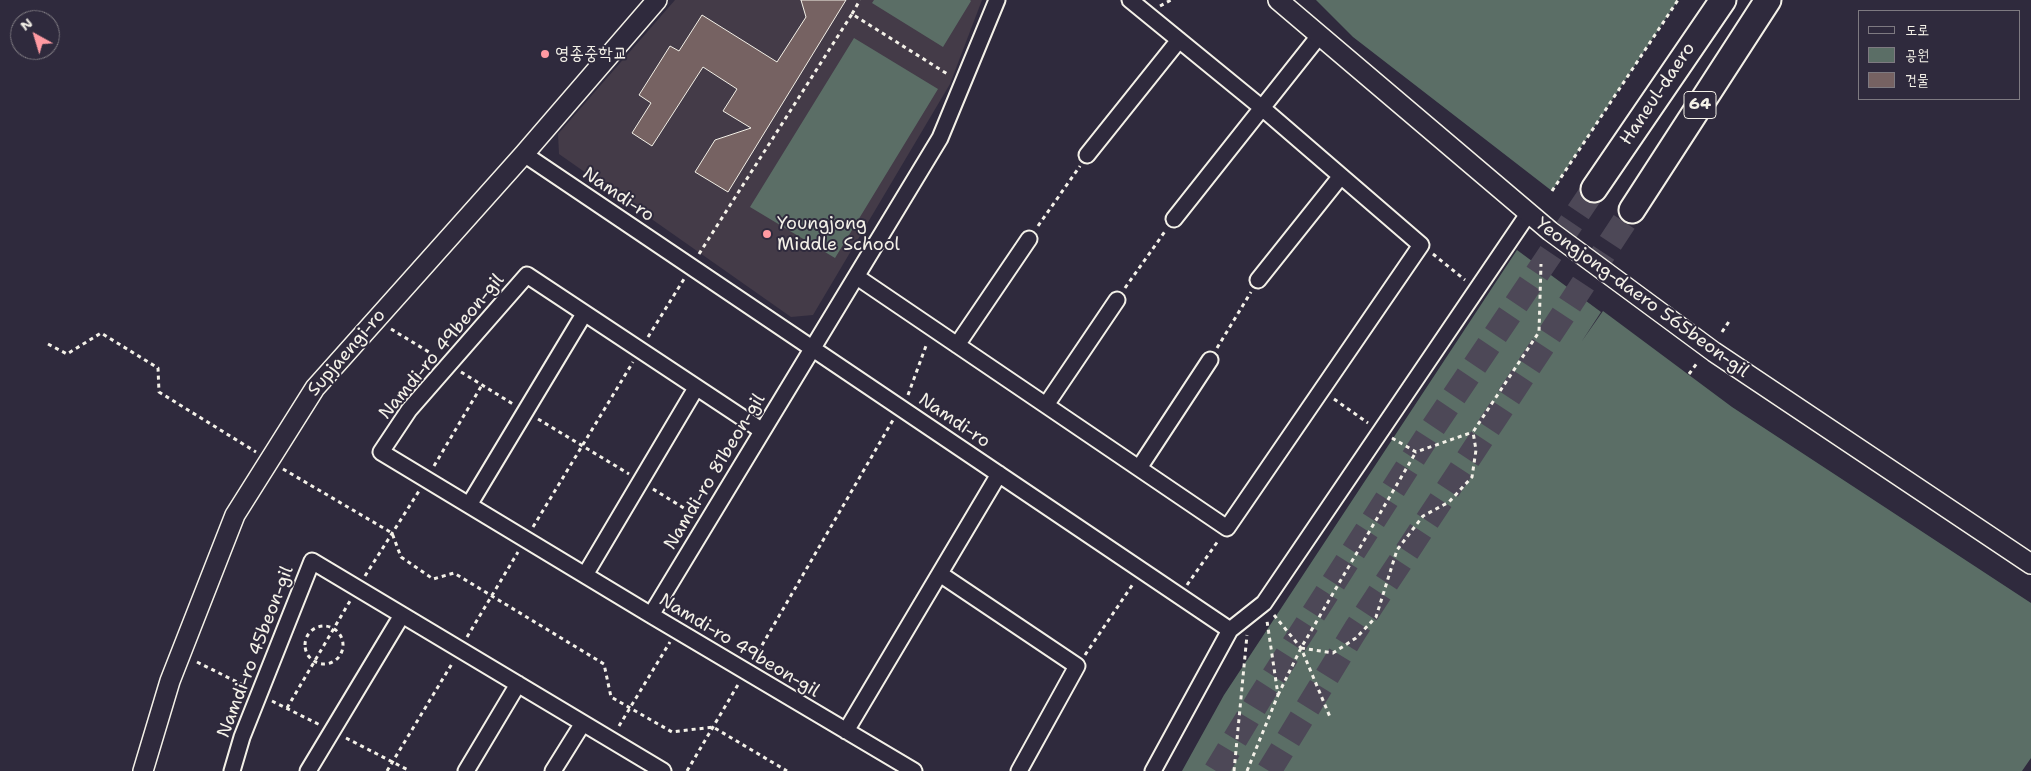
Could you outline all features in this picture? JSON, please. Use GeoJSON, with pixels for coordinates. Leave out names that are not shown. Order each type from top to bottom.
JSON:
{"type":"FeatureCollection","features":[{"type":"Feature","properties":{"kind":"highway","name":"Haneul-daero"},"geometry":{"type":"LineString","coordinates":[[1594,189],[1723,0]]}},
{"type":"Feature","properties":{"kind":"highway","name":"64"},"geometry":{"type":"LineString","coordinates":[[1632,210],[1768,0]]}},
{"type":"Feature","properties":{"kind":"street","name":"Supjaengi-ro"},"geometry":{"type":"LineString","coordinates":[[143,771],[170,681],[235,515],[315,388],[524,154],[657,0]]}},
{"type":"Feature","properties":{"kind":"street","name":"Namdi-ro 81beon-gil"},"geometry":{"type":"LineString","coordinates":[[651,615],[811,348],[857,277],[940,138],[997,0]]}},
{"type":"Feature","properties":{"kind":"street"},"geometry":{"type":"LineString","coordinates":[[857,277],[1227,528],[1421,244],[1261,107],[1130,0]]}},
{"type":"Feature","properties":{"kind":"street","name":"Yeongjong-daero 565beon-gil"},"geometry":{"type":"LineString","coordinates":[[1278,0],[1528,214],[1714,352],[2031,564]]}},
{"type":"Feature","properties":{"kind":"street"},"geometry":{"type":"LineString","coordinates":[[1174,219],[1319,36]]}},
{"type":"Feature","properties":{"kind":"street"},"geometry":{"type":"LineString","coordinates":[[1087,155],[1179,40]]}},
{"type":"Feature","properties":{"kind":"street","name":"Namdi-ro"},"geometry":{"type":"LineString","coordinates":[[524,154],[1230,630]]}},
{"type":"Feature","properties":{"kind":"street"},"geometry":{"type":"LineString","coordinates":[[1258,280],[1341,176]]}},
{"type":"Feature","properties":{"kind":"street"},"geometry":{"type":"LineString","coordinates":[[1153,771],[1230,630],[1264,603],[1528,214]]}},
{"type":"Feature","properties":{"kind":"street"},"geometry":{"type":"LineString","coordinates":[[958,345],[1029,239]]}},
{"type":"Feature","properties":{"kind":"street","name":"Namdi-ro 49beon-gil"},"geometry":{"type":"LineString","coordinates":[[584,314],[527,275],[409,410],[381,452],[677,631],[914,771]]}},
{"type":"Feature","properties":{"kind":"street"},"geometry":{"type":"LineString","coordinates":[[1046,406],[1117,300]]}},
{"type":"Feature","properties":{"kind":"street"},"geometry":{"type":"LineString","coordinates":[[468,504],[584,314],[762,430]]}},
{"type":"Feature","properties":{"kind":"street"},"geometry":{"type":"LineString","coordinates":[[1139,468],[1210,360]]}},
{"type":"Feature","properties":{"kind":"street"},"geometry":{"type":"LineString","coordinates":[[585,575],[696,388]]}},
{"type":"Feature","properties":{"kind":"street"},"geometry":{"type":"LineString","coordinates":[[846,730],[999,474]]}},
{"type":"Feature","properties":{"kind":"street","name":"Namdi-ro 45beon-gil"},"geometry":{"type":"LineString","coordinates":[[232,771],[242,737],[312,561],[663,771]]}},
{"type":"Feature","properties":{"kind":"street"},"geometry":{"type":"LineString","coordinates":[[940,574],[1077,666],[1019,771]]}},
{"type":"Feature","properties":{"kind":"street"},"geometry":{"type":"LineString","coordinates":[[308,771],[402,615]]}},
{"type":"Feature","properties":{"kind":"street"},"geometry":{"type":"LineString","coordinates":[[466,771],[518,684]]}},
{"type":"Feature","properties":{"kind":"street"},"geometry":{"type":"LineString","coordinates":[[553,771],[583,723]]}},
{"type":"Feature","properties":{"kind":"path"},"geometry":{"type":"LineString","coordinates":[[644,344],[860,0]]}},
{"type":"Feature","properties":{"kind":"path"},"geometry":{"type":"LineString","coordinates":[[1552,191],[1678,0]]}},
{"type":"Feature","properties":{"kind":"path"},"geometry":{"type":"LineString","coordinates":[[852,14],[963,83]]}},
{"type":"Feature","properties":{"kind":"path"},"geometry":{"type":"LineString","coordinates":[[1029,239],[1087,155]]}},
{"type":"Feature","properties":{"kind":"path"},"geometry":{"type":"LineString","coordinates":[[1117,300],[1174,219]]}},
{"type":"Feature","properties":{"kind":"path"},"geometry":{"type":"LineString","coordinates":[[1421,244],[1477,290]]}},
{"type":"Feature","properties":{"kind":"path"},"geometry":{"type":"LineString","coordinates":[[1301,648],[1333,653],[1356,638],[1376,617],[1397,550],[1423,516],[1449,502],[1472,477],[1476,450],[1473,432],[1539,332],[1541,264]]}},
{"type":"Feature","properties":{"kind":"path"},"geometry":{"type":"LineString","coordinates":[[1210,360],[1258,280]]}},
{"type":"Feature","properties":{"kind":"path"},"geometry":{"type":"LineString","coordinates":[[375,320],[441,360]]}},
{"type":"Feature","properties":{"kind":"path"},"geometry":{"type":"LineString","coordinates":[[1722,332],[1730,320]]}},
{"type":"Feature","properties":{"kind":"path"},"geometry":{"type":"LineString","coordinates":[[687,771],[910,391],[932,328]]}},
{"type":"Feature","properties":{"kind":"path"},"geometry":{"type":"LineString","coordinates":[[48,344],[67,354],[101,333],[158,368],[159,392],[269,461],[392,533],[401,557],[433,579],[454,573],[604,664],[611,696],[672,732],[713,727],[787,771]]}},
{"type":"Feature","properties":{"kind":"path"},"geometry":{"type":"LineString","coordinates":[[532,529],[634,361]]}},
{"type":"Feature","properties":{"kind":"path"},"geometry":{"type":"LineString","coordinates":[[1689,374],[1697,363]]}},
{"type":"Feature","properties":{"kind":"path"},"geometry":{"type":"LineString","coordinates":[[458,370],[515,405]]}},
{"type":"Feature","properties":{"kind":"path"},"geometry":{"type":"LineString","coordinates":[[287,708],[482,385]]}},
{"type":"Feature","properties":{"kind":"path"},"geometry":{"type":"LineString","coordinates":[[532,416],[632,476]]}},
{"type":"Feature","properties":{"kind":"path"},"geometry":{"type":"LineString","coordinates":[[1247,771],[1278,695],[1301,648],[1416,452]]}},
{"type":"Feature","properties":{"kind":"path"},"geometry":{"type":"LineString","coordinates":[[648,486],[707,522]]}},
{"type":"Feature","properties":{"kind":"path"},"geometry":{"type":"LineString","coordinates":[[1179,596],[1227,528]]}},
{"type":"Feature","properties":{"kind":"path"},"geometry":{"type":"LineString","coordinates":[[387,771],[522,546]]}},
{"type":"Feature","properties":{"kind":"path"},"geometry":{"type":"LineString","coordinates":[[1077,666],[1142,571]]}},
{"type":"Feature","properties":{"kind":"path"},"geometry":{"type":"LineString","coordinates":[[1264,603],[1301,648],[1330,717]]}},
{"type":"Feature","properties":{"kind":"path"},"geometry":{"type":"LineString","coordinates":[[1264,603],[1278,695]]}},
{"type":"Feature","properties":{"kind":"path"},"geometry":{"type":"LineString","coordinates":[[1234,771],[1249,615]]}},
{"type":"Feature","properties":{"kind":"path"},"geometry":{"type":"LineString","coordinates":[[322,627],[334,629],[342,639],[341,652],[338,658],[327,664],[315,662],[310,658],[305,648],[308,636],[322,627]]}},
{"type":"Feature","properties":{"kind":"path"},"geometry":{"type":"LineString","coordinates":[[610,740],[677,631]]}},
{"type":"Feature","properties":{"kind":"path"},"geometry":{"type":"LineString","coordinates":[[180,654],[254,692]]}},
{"type":"Feature","properties":{"kind":"path"},"geometry":{"type":"LineString","coordinates":[[271,700],[322,726]]}},
{"type":"Feature","properties":{"kind":"path"},"geometry":{"type":"LineString","coordinates":[[340,735],[410,771]]}},
{"type":"Feature","properties":{"kind":"shaded area","name":"Youngjong Middle School"},"geometry":{"type":"Polygon","coordinates":[[[675,0],[982,0],[950,84],[813,315],[791,317],[559,154],[558,134],[675,0]]]}},
{"type":"Feature","properties":{"kind":"green space"},"geometry":{"type":"Polygon","coordinates":[[[874,0],[971,1],[943,47],[872,3],[874,0]]]}},
{"type":"Feature","properties":{"kind":"green space"},"geometry":{"type":"Polygon","coordinates":[[[1316,0],[1678,0],[1552,191],[1353,37],[1316,0]]]}},
{"type":"Feature","properties":{"kind":"green space"},"geometry":{"type":"Polygon","coordinates":[[[854,38],[938,89],[835,258],[750,207],[854,38]]]}},
{"type":"Feature","properties":{"kind":"green space"},"geometry":{"type":"Polygon","coordinates":[[[1517,250],[1601,312],[1582,341],[1603,311],[1732,407],[2031,603],[2031,758],[2022,771],[1182,771],[1224,695],[1517,250]]]}},
{"type":"Feature","properties":{"kind":"building"},"geometry":{"type":"Polygon","coordinates":[[[801,0],[846,0],[728,192],[695,172],[715,140],[751,128],[723,111],[737,89],[703,67],[652,146],[632,133],[651,103],[639,95],[670,46],[679,51],[702,15],[777,62],[806,17],[801,0]]]}},
{"type":"Feature","properties":{"kind":"tunnel"},"geometry":{"type":"LineString","coordinates":[[1216,771],[1261,696],[1428,435],[1594,189]]}},
{"type":"Feature","properties":{"kind":"tunnel"},"geometry":{"type":"LineString","coordinates":[[1269,771],[1356,629],[1632,210]]}},
{"type":"Feature","properties":{"kind":"place","name":"영종중학교"},"geometry":{"type":"Point","coordinates":[545,54]}},
{"type":"Feature","properties":{"kind":"place","name":"Youngjong Middle School"},"geometry":{"type":"Point","coordinates":[767,234]}}]}
